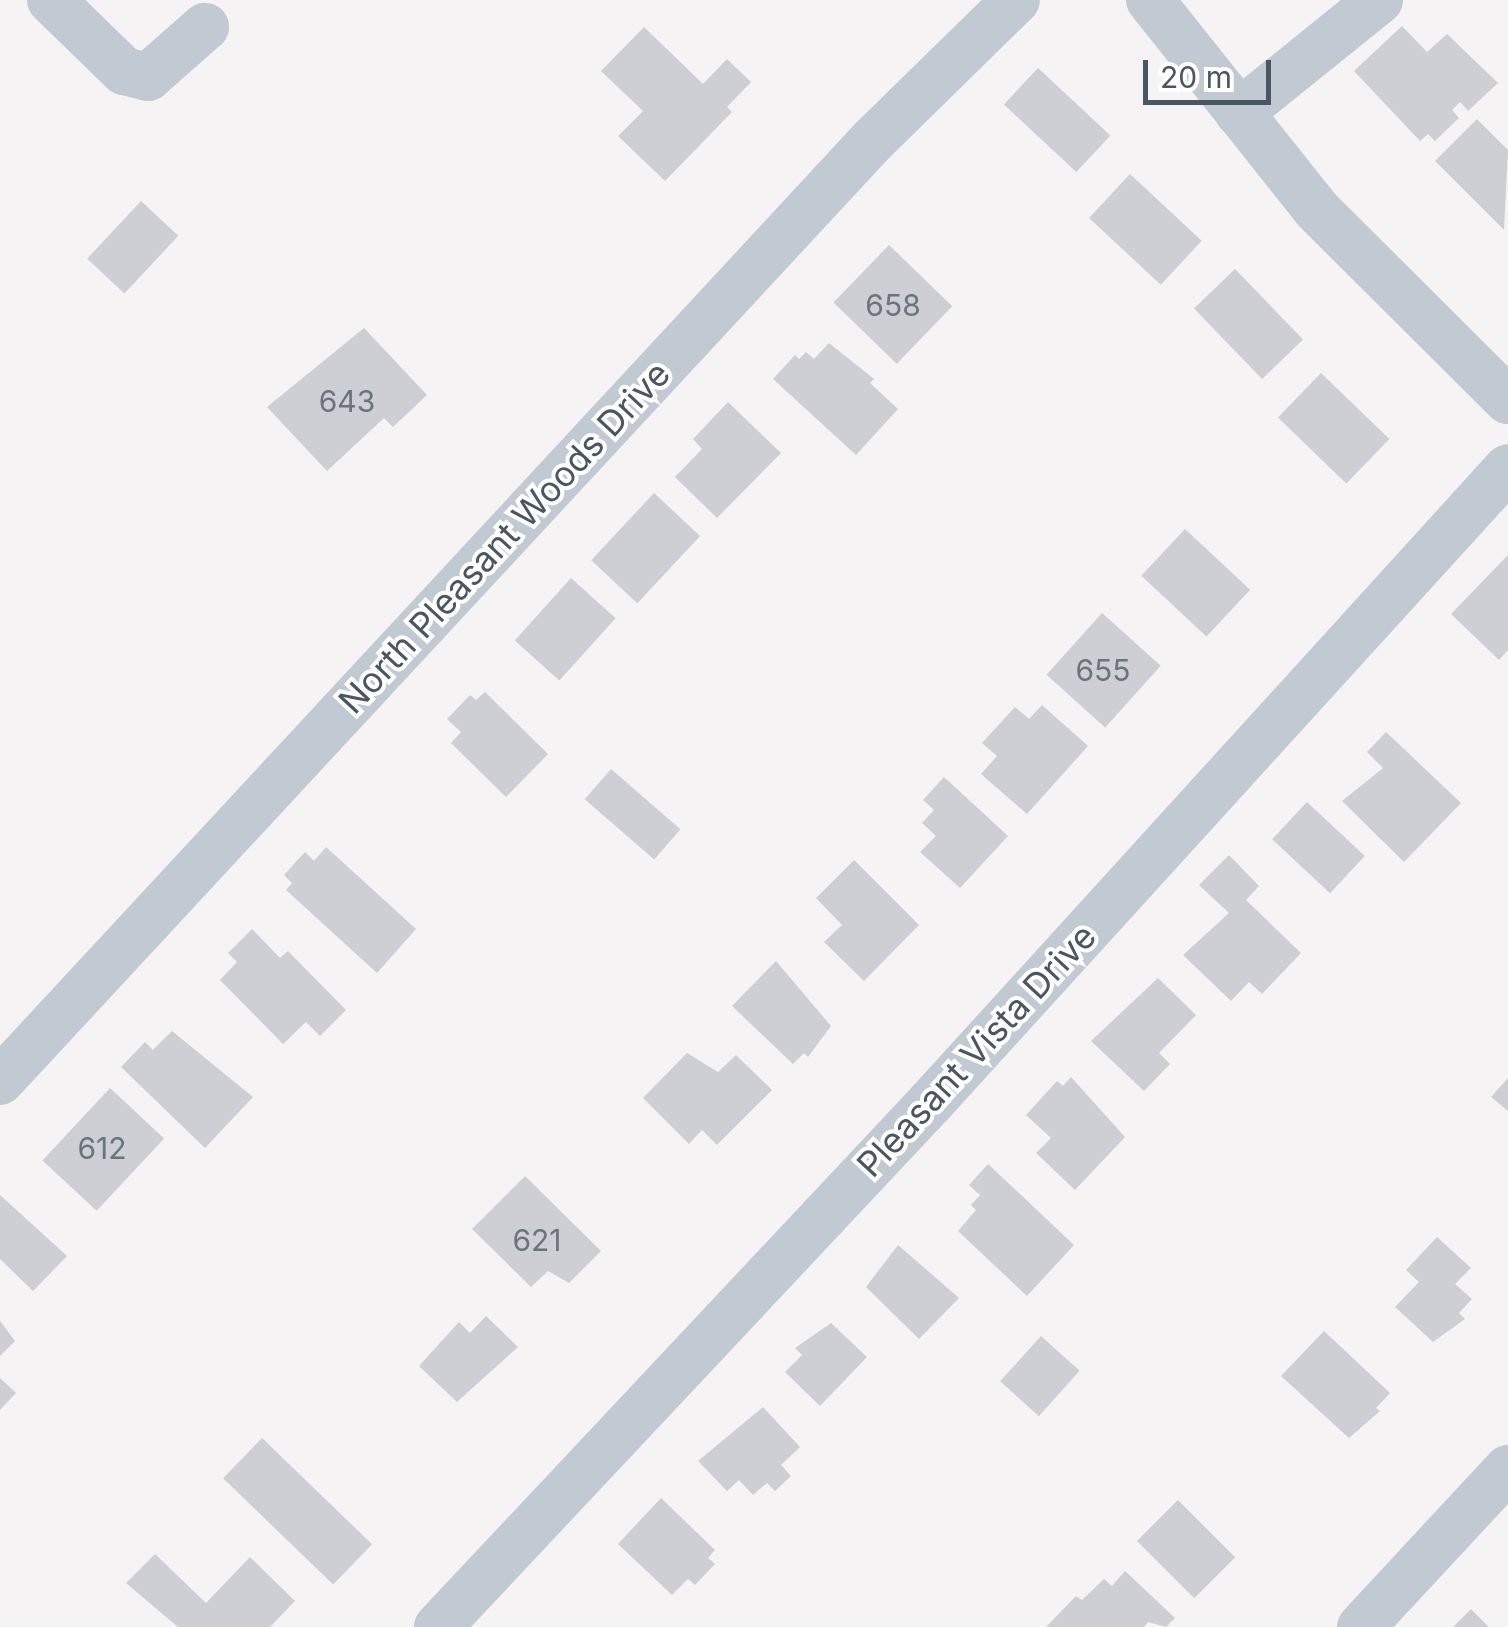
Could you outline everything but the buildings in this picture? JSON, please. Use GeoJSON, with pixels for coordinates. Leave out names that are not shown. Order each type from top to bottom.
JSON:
{"type":"FeatureCollection","features":[{"type":"Feature","properties":{"kind":"street"},"geometry":{"type":"LineString","coordinates":[[51,0],[124,72],[148,77],[205,27]]}},
{"type":"Feature","properties":{"kind":"street","name":"North Pleasant Woods Drive"},"geometry":{"type":"LineString","coordinates":[[0,1081],[873,140],[1016,0]]}},
{"type":"Feature","properties":{"kind":"street"},"geometry":{"type":"LineString","coordinates":[[1150,0],[1316,209],[1508,400]]}},
{"type":"Feature","properties":{"kind":"street"},"geometry":{"type":"LineString","coordinates":[[1239,112],[1378,0]]}},
{"type":"Feature","properties":{"kind":"street","name":"Pleasant Vista Drive"},"geometry":{"type":"LineString","coordinates":[[438,1627],[931,1102],[1508,468]]}},
{"type":"Feature","properties":{"kind":"street"},"geometry":{"type":"LineString","coordinates":[[1361,1627],[1508,1468]]}}]}
